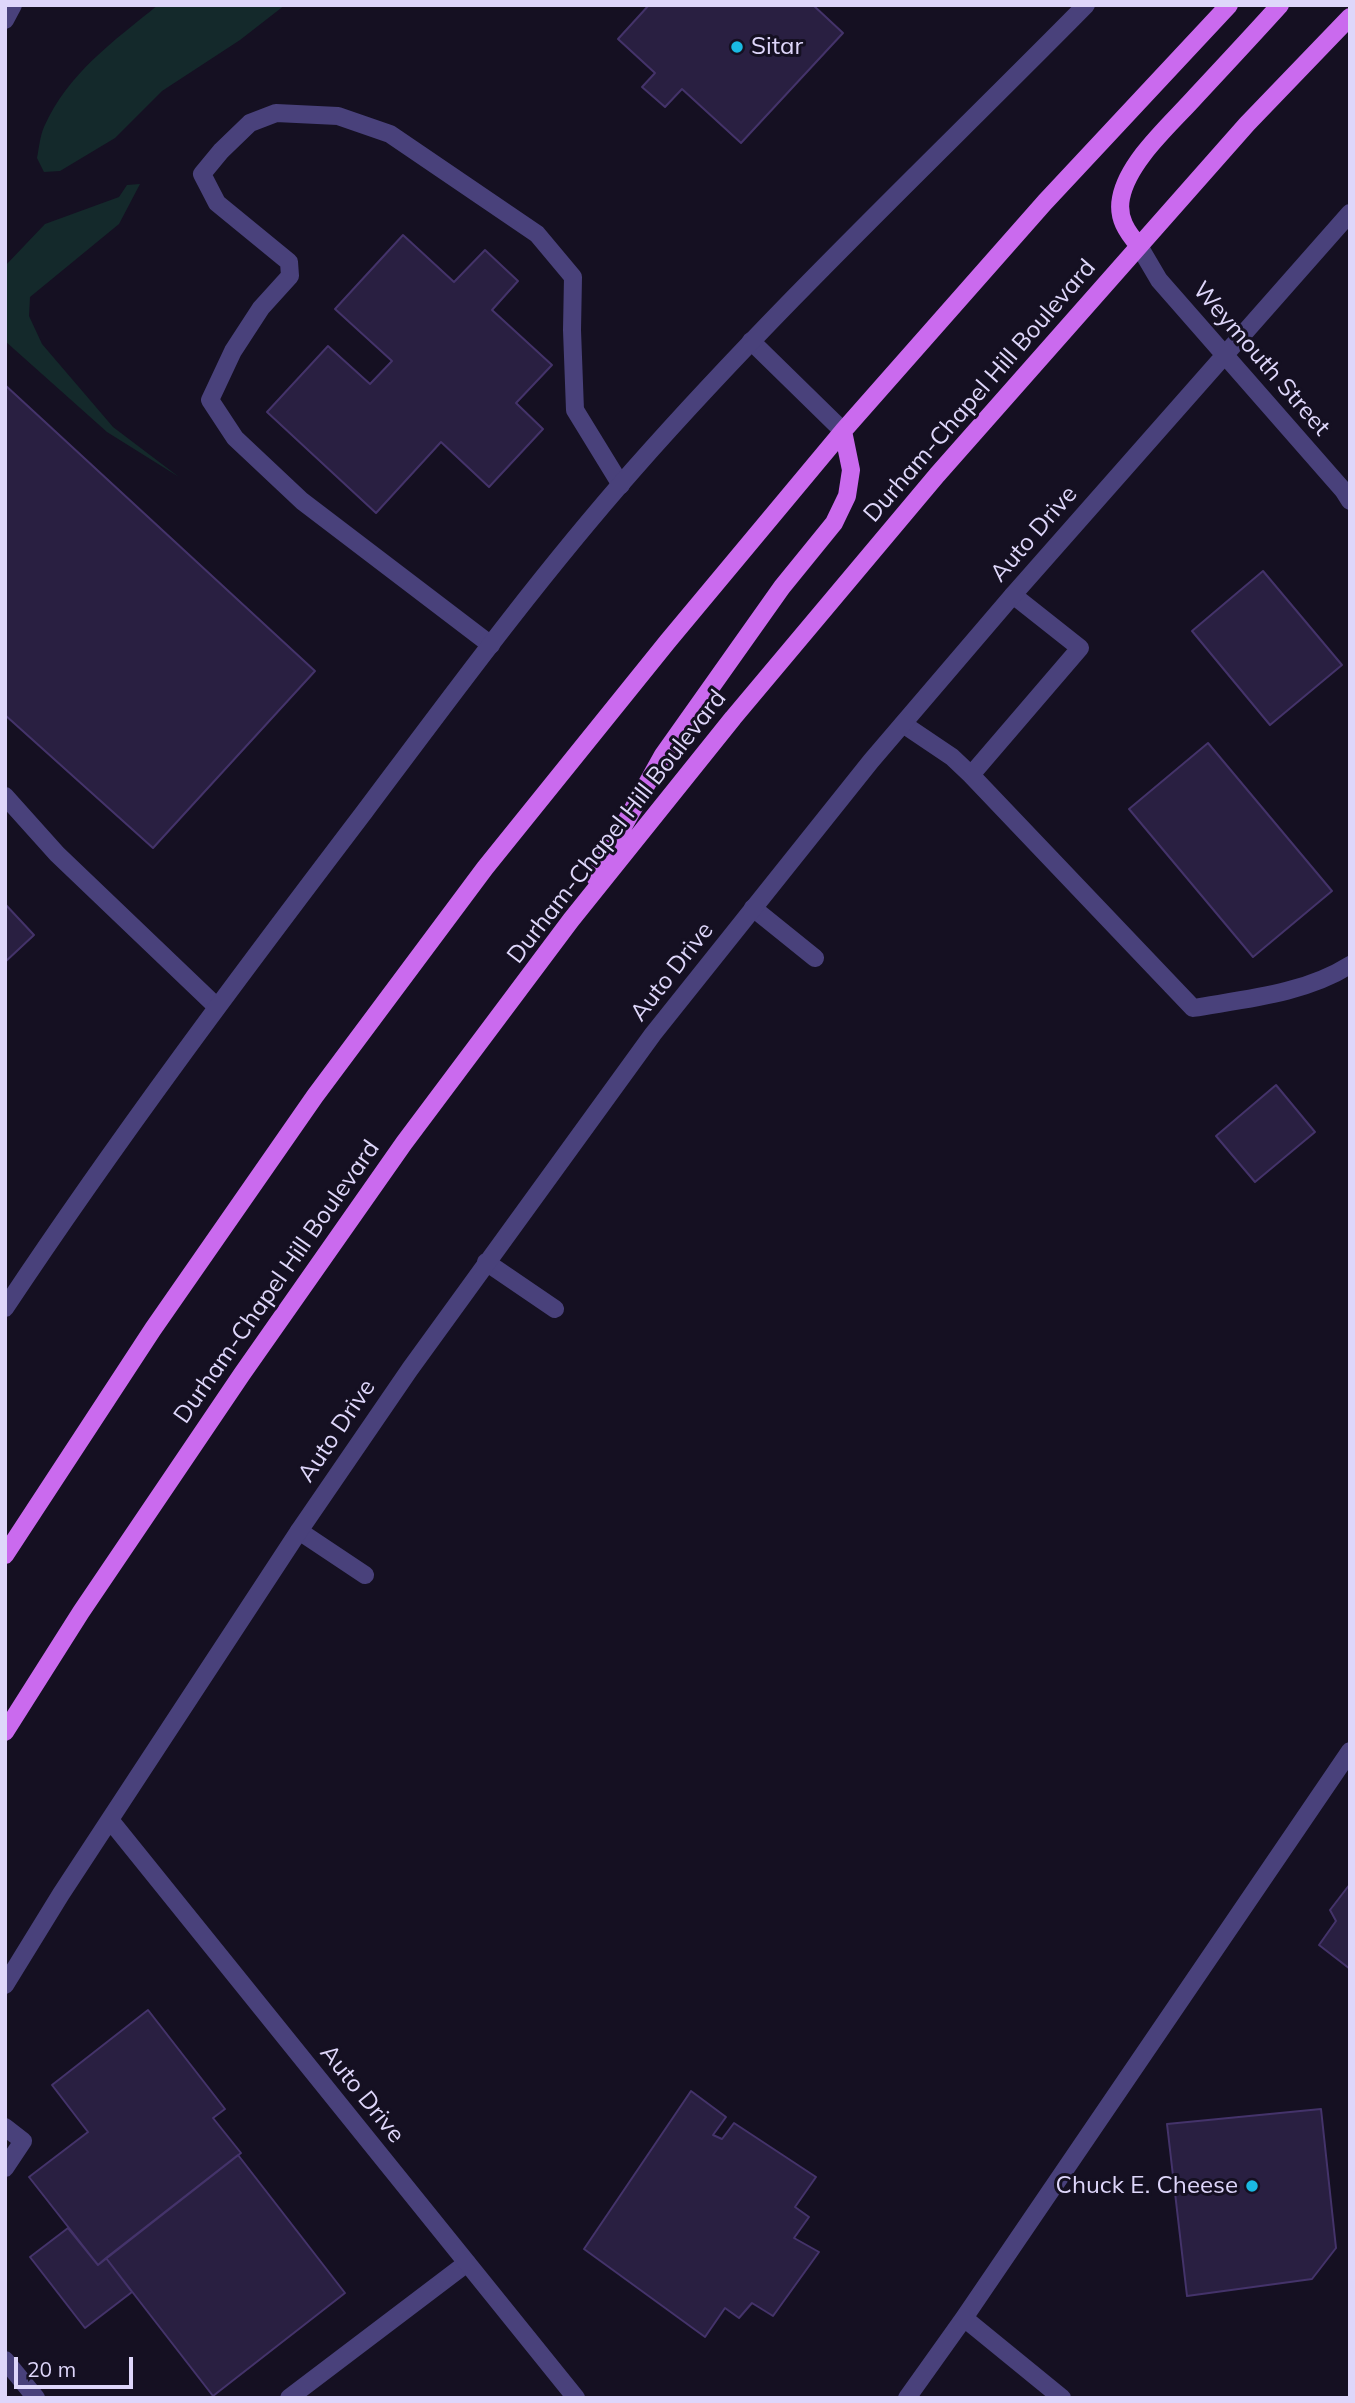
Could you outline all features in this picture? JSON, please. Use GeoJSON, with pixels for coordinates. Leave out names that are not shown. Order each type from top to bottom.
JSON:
{"type":"FeatureCollection","features":[{"type":"Feature","properties":{"kind":"main road"},"geometry":{"type":"LineString","coordinates":[[5,1555],[153,1329],[315,1096],[485,868],[668,641],[843,431],[1045,202],[1229,5]]}},
{"type":"Feature","properties":{"kind":"main road"},"geometry":{"type":"LineString","coordinates":[[1139,246],[1124,227],[1121,214],[1120,201],[1127,178],[1158,138],[1280,5]]}},
{"type":"Feature","properties":{"kind":"main road","name":"Durham-Chapel Hill Boulevard"},"geometry":{"type":"LineString","coordinates":[[5,1732],[81,1612],[242,1374],[404,1143],[571,920],[733,718],[928,486],[1247,124],[1350,17]]}},
{"type":"Feature","properties":{"kind":"main road"},"geometry":{"type":"LineString","coordinates":[[571,920],[663,754],[782,587],[834,523],[847,496],[851,470],[843,431]]}},
{"type":"Feature","properties":{"kind":"street"},"geometry":{"type":"LineString","coordinates":[[5,20],[13,5]]}},
{"type":"Feature","properties":{"kind":"street"},"geometry":{"type":"LineString","coordinates":[[5,1308],[216,1007],[491,645],[621,485],[751,341],[1086,5]]}},
{"type":"Feature","properties":{"kind":"street"},"geometry":{"type":"LineString","coordinates":[[491,645],[302,501],[235,439],[211,400],[233,351],[261,308],[290,276],[289,262],[217,203],[202,174],[250,123],[276,113],[338,116],[390,134],[537,234],[573,277],[575,410],[621,485]]}},
{"type":"Feature","properties":{"kind":"street","name":"Auto Drive"},"geometry":{"type":"LineString","coordinates":[[5,1985],[299,1531],[486,1262],[653,1034],[871,761],[1013,595],[1350,213]]}},
{"type":"Feature","properties":{"kind":"street","name":"Weymouth Street"},"geometry":{"type":"LineString","coordinates":[[1139,246],[1159,280],[1350,501]]}},
{"type":"Feature","properties":{"kind":"street"},"geometry":{"type":"LineString","coordinates":[[751,341],[843,431]]}},
{"type":"Feature","properties":{"kind":"street"},"geometry":{"type":"LineString","coordinates":[[971,775],[1080,648],[1013,595]]}},
{"type":"Feature","properties":{"kind":"street"},"geometry":{"type":"LineString","coordinates":[[903,724],[952,757],[971,775],[1193,1008],[1290,990],[1337,974],[1350,965]]}},
{"type":"Feature","properties":{"kind":"street"},"geometry":{"type":"LineString","coordinates":[[5,796],[57,854],[216,1007]]}},
{"type":"Feature","properties":{"kind":"street"},"geometry":{"type":"LineString","coordinates":[[753,908],[815,958]]}},
{"type":"Feature","properties":{"kind":"street"},"geometry":{"type":"LineString","coordinates":[[486,1262],[555,1309]]}},
{"type":"Feature","properties":{"kind":"street"},"geometry":{"type":"LineString","coordinates":[[299,1531],[365,1575]]}},
{"type":"Feature","properties":{"kind":"street"},"geometry":{"type":"LineString","coordinates":[[907,2398],[1350,1751]]}},
{"type":"Feature","properties":{"kind":"street","name":"Auto Drive"},"geometry":{"type":"LineString","coordinates":[[110,1820],[576,2398]]}},
{"type":"Feature","properties":{"kind":"street"},"geometry":{"type":"LineString","coordinates":[[5,2127],[23,2141],[5,2168]]}},
{"type":"Feature","properties":{"kind":"street"},"geometry":{"type":"LineString","coordinates":[[299,2395],[467,2263]]}},
{"type":"Feature","properties":{"kind":"street"},"geometry":{"type":"LineString","coordinates":[[964,2318],[1062,2398]]}},
{"type":"Feature","properties":{"kind":"street"},"geometry":{"type":"LineString","coordinates":[[5,2360],[36,2398]]}},
{"type":"Feature","properties":{"kind":"green space"},"geometry":{"type":"Polygon","coordinates":[[[158,5],[285,5],[240,40],[162,91],[115,138],[60,171],[44,172],[37,158],[42,134],[66,90],[93,59],[158,5]]]}},
{"type":"Feature","properties":{"kind":"green space"},"geometry":{"type":"Polygon","coordinates":[[[140,184],[119,224],[30,297],[29,316],[42,344],[113,427],[179,477],[107,432],[5,341],[5,266],[45,224],[119,197],[127,185],[140,184]]]}},
{"type":"Feature","properties":{"kind":"building"},"geometry":{"type":"Polygon","coordinates":[[[649,5],[813,5],[843,33],[741,143],[682,89],[665,107],[642,87],[655,73],[618,39],[649,5]]]}},
{"type":"Feature","properties":{"kind":"building"},"geometry":{"type":"Polygon","coordinates":[[[403,235],[454,282],[485,250],[518,281],[492,310],[552,365],[516,403],[543,429],[489,487],[441,442],[376,513],[267,412],[328,346],[370,384],[392,361],[335,309],[403,235]]]}},
{"type":"Feature","properties":{"kind":"building"},"geometry":{"type":"Polygon","coordinates":[[[5,385],[315,671],[153,848],[5,715],[5,385]]]}},
{"type":"Feature","properties":{"kind":"building"},"geometry":{"type":"Polygon","coordinates":[[[1263,571],[1342,665],[1270,725],[1192,631],[1263,571]]]}},
{"type":"Feature","properties":{"kind":"building"},"geometry":{"type":"Polygon","coordinates":[[[1208,743],[1332,891],[1253,957],[1129,809],[1208,743]]]}},
{"type":"Feature","properties":{"kind":"building"},"geometry":{"type":"Polygon","coordinates":[[[5,904],[34,935],[5,962],[5,904]]]}},
{"type":"Feature","properties":{"kind":"building"},"geometry":{"type":"Polygon","coordinates":[[[1276,1085],[1315,1132],[1255,1182],[1216,1136],[1276,1085]]]}},
{"type":"Feature","properties":{"kind":"building"},"geometry":{"type":"Polygon","coordinates":[[[1350,1884],[1350,1969],[1319,1945],[1336,1921],[1330,1910],[1350,1884]]]}},
{"type":"Feature","properties":{"kind":"building"},"geometry":{"type":"Polygon","coordinates":[[[148,2010],[225,2109],[213,2118],[241,2153],[98,2265],[29,2177],[88,2132],[52,2085],[148,2010]]]}},
{"type":"Feature","properties":{"kind":"building"},"geometry":{"type":"Polygon","coordinates":[[[691,2091],[726,2117],[713,2135],[722,2139],[734,2123],[816,2177],[795,2207],[809,2217],[794,2238],[819,2252],[773,2316],[752,2303],[739,2318],[725,2308],[705,2337],[584,2249],[691,2091]]]}},
{"type":"Feature","properties":{"kind":"building","name":"Chuck E. Cheese"},"geometry":{"type":"Polygon","coordinates":[[[1321,2109],[1336,2248],[1312,2279],[1187,2296],[1167,2124],[1321,2109]]]}},
{"type":"Feature","properties":{"kind":"building"},"geometry":{"type":"Polygon","coordinates":[[[238,2155],[345,2293],[213,2396],[106,2258],[238,2155]]]}},
{"type":"Feature","properties":{"kind":"building"},"geometry":{"type":"Polygon","coordinates":[[[68,2228],[98,2265],[106,2258],[132,2292],[85,2328],[30,2257],[68,2228]]]}},
{"type":"Feature","properties":{"kind":"place","name":"Sitar"},"geometry":{"type":"Point","coordinates":[737,47]}},
{"type":"Feature","properties":{"kind":"place","name":"Chuck E. Cheese"},"geometry":{"type":"Point","coordinates":[1252,2186]}}]}
